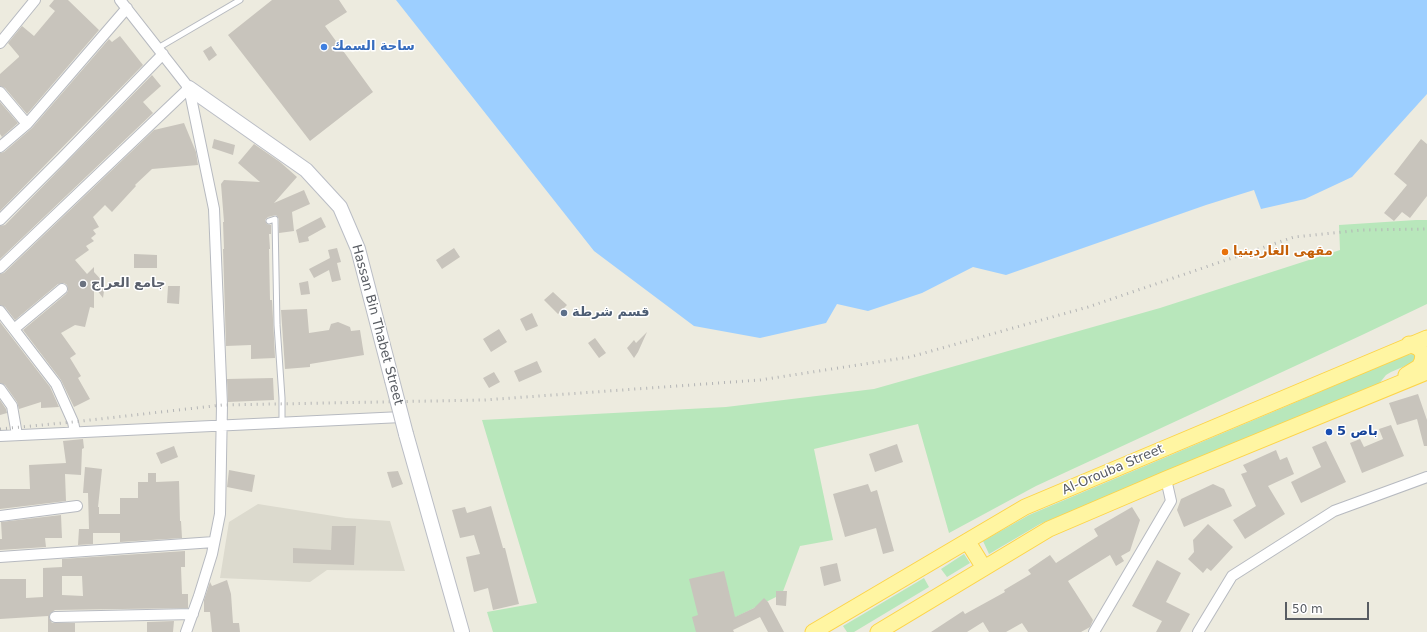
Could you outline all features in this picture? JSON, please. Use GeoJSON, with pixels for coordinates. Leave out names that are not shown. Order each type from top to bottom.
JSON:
{"type":"FeatureCollection","features":[{"type":"Feature","properties":{"kind":"main road","name":"Al-Orouba Street"},"geometry":{"type":"LineString","coordinates":[[822,630],[927,564],[968,542],[1025,507],[1293,395],[1408,344],[1427,338]]}},
{"type":"Feature","properties":{"kind":"main road"},"geometry":{"type":"LineString","coordinates":[[1392,386],[1419,367],[1422,362],[1423,354],[1419,348],[1408,344]]}},
{"type":"Feature","properties":{"kind":"main road"},"geometry":{"type":"LineString","coordinates":[[878,632],[1049,529],[1166,479],[1427,372]]}},
{"type":"Feature","properties":{"kind":"main road"},"geometry":{"type":"LineString","coordinates":[[968,542],[984,568]]}},
{"type":"Feature","properties":{"kind":"street"},"geometry":{"type":"LineString","coordinates":[[0,43],[35,0]]}},
{"type":"Feature","properties":{"kind":"street"},"geometry":{"type":"LineString","coordinates":[[0,147],[27,124],[123,4],[189,88],[214,209],[222,425],[220,514],[199,596],[186,632]]}},
{"type":"Feature","properties":{"kind":"street"},"geometry":{"type":"LineString","coordinates":[[0,220],[62,158],[160,51]]}},
{"type":"Feature","properties":{"kind":"street"},"geometry":{"type":"LineString","coordinates":[[0,268],[189,88]]}},
{"type":"Feature","properties":{"kind":"street","name":"Hassan Bin Thabet Street"},"geometry":{"type":"LineString","coordinates":[[189,88],[306,170],[340,207],[358,249],[406,434],[462,632]]}},
{"type":"Feature","properties":{"kind":"street"},"geometry":{"type":"LineString","coordinates":[[0,92],[27,124]]}},
{"type":"Feature","properties":{"kind":"street"},"geometry":{"type":"LineString","coordinates":[[14,330],[62,289]]}},
{"type":"Feature","properties":{"kind":"street"},"geometry":{"type":"LineString","coordinates":[[0,311],[56,384],[73,422],[75,432]]}},
{"type":"Feature","properties":{"kind":"street"},"geometry":{"type":"LineString","coordinates":[[0,389],[12,406],[17,435]]}},
{"type":"Feature","properties":{"kind":"street"},"geometry":{"type":"LineString","coordinates":[[0,436],[402,417]]}},
{"type":"Feature","properties":{"kind":"street"},"geometry":{"type":"LineString","coordinates":[[1198,632],[1232,576],[1334,511],[1427,477]]}},
{"type":"Feature","properties":{"kind":"street"},"geometry":{"type":"LineString","coordinates":[[1094,632],[1171,501],[1166,479]]}},
{"type":"Feature","properties":{"kind":"street"},"geometry":{"type":"LineString","coordinates":[[0,516],[78,506]]}},
{"type":"Feature","properties":{"kind":"street"},"geometry":{"type":"LineString","coordinates":[[0,557],[214,542]]}},
{"type":"Feature","properties":{"kind":"street"},"geometry":{"type":"LineString","coordinates":[[55,617],[193,614]]}},
{"type":"Feature","properties":{"kind":"lane"},"geometry":{"type":"LineString","coordinates":[[160,51],[240,0]]}},
{"type":"Feature","properties":{"kind":"lane"},"geometry":{"type":"LineString","coordinates":[[269,221],[275,219],[277,324],[282,398],[282,422]]}},
{"type":"Feature","properties":{"kind":"shaded area"},"geometry":{"type":"Polygon","coordinates":[[[258,504],[346,518],[390,521],[405,571],[327,570],[310,582],[220,578],[229,522],[258,504]]]}},
{"type":"Feature","properties":{"kind":"green space"},"geometry":{"type":"Polygon","coordinates":[[[1427,220],[1427,304],[1036,486],[949,533],[918,424],[814,449],[833,540],[800,546],[782,594],[734,618],[731,632],[493,632],[487,612],[537,603],[482,420],[726,407],[874,389],[1160,308],[1340,250],[1339,225],[1427,220]]]}},
{"type":"Feature","properties":{"kind":"green space"},"geometry":{"type":"Polygon","coordinates":[[[1413,354],[1415,356],[1412,363],[1386,375],[1378,385],[1040,524],[989,554],[983,541],[1029,515],[1405,355],[1413,354]]]}},
{"type":"Feature","properties":{"kind":"green space"},"geometry":{"type":"Polygon","coordinates":[[[964,554],[970,563],[947,577],[941,569],[964,554]]]}},
{"type":"Feature","properties":{"kind":"green space"},"geometry":{"type":"Polygon","coordinates":[[[924,578],[929,587],[854,632],[847,632],[843,626],[924,578]]]}},
{"type":"Feature","properties":{"kind":"water"},"geometry":{"type":"Polygon","coordinates":[[[396,0],[1427,0],[1427,94],[1352,177],[1305,199],[1261,209],[1254,190],[1206,205],[1006,275],[973,267],[922,293],[868,311],[837,304],[826,323],[760,338],[694,326],[594,251],[396,0]]]}},
{"type":"Feature","properties":{"kind":"building"},"geometry":{"type":"Polygon","coordinates":[[[54,0],[68,0],[99,30],[27,114],[5,88],[0,86],[0,74],[19,57],[8,43],[22,26],[34,36],[55,11],[49,6],[54,0]]]}},
{"type":"Feature","properties":{"kind":"building"},"geometry":{"type":"Polygon","coordinates":[[[272,0],[339,0],[347,12],[325,26],[373,92],[310,141],[228,35],[272,0]]]}},
{"type":"Feature","properties":{"kind":"building"},"geometry":{"type":"Polygon","coordinates":[[[120,36],[143,65],[0,211],[0,153],[4,152],[32,128],[109,39],[112,42],[120,36]]]}},
{"type":"Feature","properties":{"kind":"building"},"geometry":{"type":"Polygon","coordinates":[[[211,46],[217,55],[209,61],[203,51],[211,46]]]}},
{"type":"Feature","properties":{"kind":"building"},"geometry":{"type":"Polygon","coordinates":[[[152,75],[161,86],[143,102],[153,113],[0,259],[0,226],[5,225],[152,75]]]}},
{"type":"Feature","properties":{"kind":"building"},"geometry":{"type":"Polygon","coordinates":[[[0,102],[18,123],[2,137],[0,134],[0,102]]]}},
{"type":"Feature","properties":{"kind":"building"},"geometry":{"type":"Polygon","coordinates":[[[184,123],[196,152],[198,165],[152,169],[135,185],[136,186],[112,212],[105,205],[93,217],[99,227],[93,230],[96,234],[91,238],[94,241],[86,246],[89,250],[75,260],[87,274],[94,267],[94,272],[105,284],[103,298],[94,286],[94,308],[90,307],[85,327],[75,325],[61,333],[76,354],[70,358],[81,376],[78,378],[90,399],[74,407],[61,380],[23,330],[66,294],[68,291],[67,285],[64,283],[58,284],[15,320],[5,307],[0,305],[0,274],[4,273],[154,130],[184,123]]]}},
{"type":"Feature","properties":{"kind":"building"},"geometry":{"type":"Polygon","coordinates":[[[214,139],[235,145],[233,155],[212,148],[214,139]]]}},
{"type":"Feature","properties":{"kind":"building"},"geometry":{"type":"Polygon","coordinates":[[[1421,139],[1427,144],[1427,196],[1410,218],[1402,212],[1394,221],[1384,213],[1407,185],[1394,174],[1421,139]]]}},
{"type":"Feature","properties":{"kind":"building"},"geometry":{"type":"Polygon","coordinates":[[[254,144],[280,162],[297,177],[274,203],[304,190],[310,204],[292,212],[294,231],[279,233],[279,219],[276,215],[268,217],[265,220],[267,224],[271,225],[271,234],[269,234],[270,300],[272,300],[275,358],[251,359],[251,345],[226,346],[223,249],[224,222],[221,184],[224,180],[260,182],[238,163],[254,144]]]}},
{"type":"Feature","properties":{"kind":"building"},"geometry":{"type":"Polygon","coordinates":[[[321,217],[326,227],[308,237],[309,241],[299,243],[296,230],[321,217]]]}},
{"type":"Feature","properties":{"kind":"building"},"geometry":{"type":"Polygon","coordinates":[[[337,248],[341,262],[337,263],[341,280],[332,282],[329,270],[314,278],[309,269],[330,258],[328,250],[337,248]]]}},
{"type":"Feature","properties":{"kind":"building"},"geometry":{"type":"Polygon","coordinates":[[[454,248],[460,257],[442,269],[436,260],[454,248]]]}},
{"type":"Feature","properties":{"kind":"building"},"geometry":{"type":"Polygon","coordinates":[[[134,254],[157,255],[157,268],[134,268],[134,254]]]}},
{"type":"Feature","properties":{"kind":"building"},"geometry":{"type":"Polygon","coordinates":[[[308,281],[310,294],[301,295],[299,283],[308,281]]]}},
{"type":"Feature","properties":{"kind":"building"},"geometry":{"type":"Polygon","coordinates":[[[168,286],[180,286],[179,304],[167,303],[168,286]]]}},
{"type":"Feature","properties":{"kind":"building"},"geometry":{"type":"Polygon","coordinates":[[[553,292],[567,305],[558,314],[544,300],[553,292]]]}},
{"type":"Feature","properties":{"kind":"building"},"geometry":{"type":"Polygon","coordinates":[[[307,309],[309,333],[329,330],[331,324],[338,322],[350,327],[351,331],[360,330],[364,355],[310,364],[310,367],[285,369],[281,310],[307,309]]]}},
{"type":"Feature","properties":{"kind":"building"},"geometry":{"type":"Polygon","coordinates":[[[532,313],[538,326],[526,331],[520,319],[532,313]]]}},
{"type":"Feature","properties":{"kind":"building"},"geometry":{"type":"Polygon","coordinates":[[[0,322],[50,387],[59,407],[41,408],[41,402],[19,409],[17,402],[5,385],[0,383],[0,322]]]}},
{"type":"Feature","properties":{"kind":"building"},"geometry":{"type":"Polygon","coordinates":[[[499,329],[507,342],[491,352],[483,339],[499,329]]]}},
{"type":"Feature","properties":{"kind":"building"},"geometry":{"type":"Polygon","coordinates":[[[647,332],[634,358],[627,348],[634,340],[636,343],[647,332]]]}},
{"type":"Feature","properties":{"kind":"building"},"geometry":{"type":"Polygon","coordinates":[[[595,338],[606,353],[599,358],[588,343],[595,338]]]}},
{"type":"Feature","properties":{"kind":"building"},"geometry":{"type":"Polygon","coordinates":[[[537,361],[542,372],[519,382],[514,371],[537,361]]]}},
{"type":"Feature","properties":{"kind":"building"},"geometry":{"type":"Polygon","coordinates":[[[494,372],[500,382],[489,388],[483,378],[494,372]]]}},
{"type":"Feature","properties":{"kind":"building"},"geometry":{"type":"Polygon","coordinates":[[[273,378],[274,400],[228,402],[227,379],[273,378]]]}},
{"type":"Feature","properties":{"kind":"building"},"geometry":{"type":"Polygon","coordinates":[[[1418,394],[1427,420],[1427,446],[1424,446],[1417,419],[1397,425],[1389,403],[1418,394]]]}},
{"type":"Feature","properties":{"kind":"building"},"geometry":{"type":"Polygon","coordinates":[[[0,400],[7,413],[0,415],[0,400]]]}},
{"type":"Feature","properties":{"kind":"building"},"geometry":{"type":"Polygon","coordinates":[[[1391,425],[1404,456],[1362,473],[1350,443],[1360,439],[1364,447],[1383,439],[1379,429],[1391,425]]]}},
{"type":"Feature","properties":{"kind":"building"},"geometry":{"type":"Polygon","coordinates":[[[83,439],[84,448],[82,449],[81,475],[65,474],[66,501],[0,509],[0,489],[30,489],[29,465],[66,463],[63,441],[83,439]]]}},
{"type":"Feature","properties":{"kind":"building"},"geometry":{"type":"Polygon","coordinates":[[[1326,441],[1346,482],[1301,503],[1291,482],[1321,467],[1312,447],[1326,441]]]}},
{"type":"Feature","properties":{"kind":"building"},"geometry":{"type":"Polygon","coordinates":[[[897,444],[903,462],[875,472],[869,454],[897,444]]]}},
{"type":"Feature","properties":{"kind":"building"},"geometry":{"type":"Polygon","coordinates":[[[174,446],[178,457],[161,464],[156,453],[174,446]]]}},
{"type":"Feature","properties":{"kind":"building"},"geometry":{"type":"Polygon","coordinates":[[[1276,450],[1280,460],[1287,457],[1294,474],[1268,486],[1285,514],[1245,539],[1233,520],[1256,506],[1241,474],[1247,472],[1243,465],[1276,450]]]}},
{"type":"Feature","properties":{"kind":"building"},"geometry":{"type":"Polygon","coordinates":[[[85,467],[102,469],[98,507],[99,514],[120,514],[120,498],[138,498],[138,482],[148,482],[148,473],[156,473],[156,482],[179,481],[182,538],[120,542],[120,533],[93,533],[93,544],[78,545],[79,529],[89,529],[88,493],[83,493],[85,467]]]}},
{"type":"Feature","properties":{"kind":"building"},"geometry":{"type":"Polygon","coordinates":[[[229,470],[255,475],[252,492],[227,487],[229,470]]]}},
{"type":"Feature","properties":{"kind":"building"},"geometry":{"type":"Polygon","coordinates":[[[398,471],[403,484],[392,488],[387,472],[398,471]]]}},
{"type":"Feature","properties":{"kind":"building"},"geometry":{"type":"Polygon","coordinates":[[[868,484],[871,492],[877,490],[894,551],[883,554],[876,528],[845,537],[833,494],[868,484]]]}},
{"type":"Feature","properties":{"kind":"building"},"geometry":{"type":"Polygon","coordinates":[[[1213,484],[1224,489],[1232,506],[1184,527],[1177,510],[1181,499],[1213,484]]]}},
{"type":"Feature","properties":{"kind":"building"},"geometry":{"type":"Polygon","coordinates":[[[491,506],[503,548],[505,548],[519,604],[493,610],[488,588],[474,592],[466,557],[480,554],[474,535],[460,538],[452,510],[465,507],[467,513],[491,506]]]}},
{"type":"Feature","properties":{"kind":"building"},"geometry":{"type":"Polygon","coordinates":[[[1132,507],[1140,520],[1130,551],[1121,556],[1124,561],[1116,566],[1110,555],[1068,581],[1093,620],[1090,627],[1081,632],[1028,632],[1022,623],[1006,632],[989,632],[983,622],[967,632],[931,632],[963,611],[965,614],[1005,592],[1004,590],[1031,574],[1028,570],[1050,555],[1056,563],[1098,536],[1094,529],[1132,507]]]}},
{"type":"Feature","properties":{"kind":"building"},"geometry":{"type":"Polygon","coordinates":[[[61,515],[62,538],[45,538],[46,547],[0,550],[0,539],[2,539],[1,522],[61,515]]]}},
{"type":"Feature","properties":{"kind":"building"},"geometry":{"type":"Polygon","coordinates":[[[1208,524],[1233,547],[1211,571],[1207,568],[1203,573],[1188,559],[1194,552],[1193,540],[1208,524]]]}},
{"type":"Feature","properties":{"kind":"building"},"geometry":{"type":"Polygon","coordinates":[[[332,526],[356,526],[354,565],[293,563],[293,548],[331,550],[332,526]]]}},
{"type":"Feature","properties":{"kind":"building"},"geometry":{"type":"Polygon","coordinates":[[[185,551],[185,567],[181,567],[182,594],[188,594],[188,608],[55,610],[50,614],[49,618],[52,623],[75,623],[75,632],[48,632],[48,616],[0,619],[0,579],[26,579],[26,598],[43,597],[43,568],[62,567],[62,559],[185,551]],[[62,576],[62,595],[83,596],[82,576],[62,576]]]}},
{"type":"Feature","properties":{"kind":"building"},"geometry":{"type":"Polygon","coordinates":[[[1157,560],[1181,573],[1166,602],[1190,614],[1180,632],[1156,632],[1162,621],[1132,606],[1157,560]]]}},
{"type":"Feature","properties":{"kind":"building"},"geometry":{"type":"Polygon","coordinates":[[[837,563],[841,581],[824,586],[820,567],[837,563]]]}},
{"type":"Feature","properties":{"kind":"building"},"geometry":{"type":"Polygon","coordinates":[[[724,571],[735,617],[754,608],[764,598],[768,602],[784,632],[768,632],[760,617],[733,630],[734,632],[696,632],[692,617],[698,615],[689,579],[724,571]]]}},
{"type":"Feature","properties":{"kind":"building"},"geometry":{"type":"Polygon","coordinates":[[[227,580],[231,594],[233,623],[239,623],[240,632],[212,632],[210,612],[204,612],[204,600],[210,582],[212,586],[227,580]]]}},
{"type":"Feature","properties":{"kind":"building"},"geometry":{"type":"Polygon","coordinates":[[[776,591],[787,591],[786,606],[776,605],[776,591]]]}},
{"type":"Feature","properties":{"kind":"building"},"geometry":{"type":"Polygon","coordinates":[[[174,621],[173,632],[147,632],[147,622],[174,621]]]}},
{"type":"Feature","properties":{"kind":"railway"},"geometry":{"type":"LineString","coordinates":[[0,429],[222,405],[484,400],[760,380],[910,357],[1088,307],[1294,237],[1362,230],[1427,229]]}},
{"type":"Feature","properties":{"kind":"place","name":"ساحة السمك"},"geometry":{"type":"Point","coordinates":[324,47]}},
{"type":"Feature","properties":{"kind":"place","name":"مقهى الغاردينيا"},"geometry":{"type":"Point","coordinates":[1225,252]}},
{"type":"Feature","properties":{"kind":"place","name":"جامع العراج"},"geometry":{"type":"Point","coordinates":[83,284]}},
{"type":"Feature","properties":{"kind":"place","name":"قسم شرطة"},"geometry":{"type":"Point","coordinates":[564,313]}},
{"type":"Feature","properties":{"kind":"place","name":"باص 5"},"geometry":{"type":"Point","coordinates":[1329,432]}}]}
